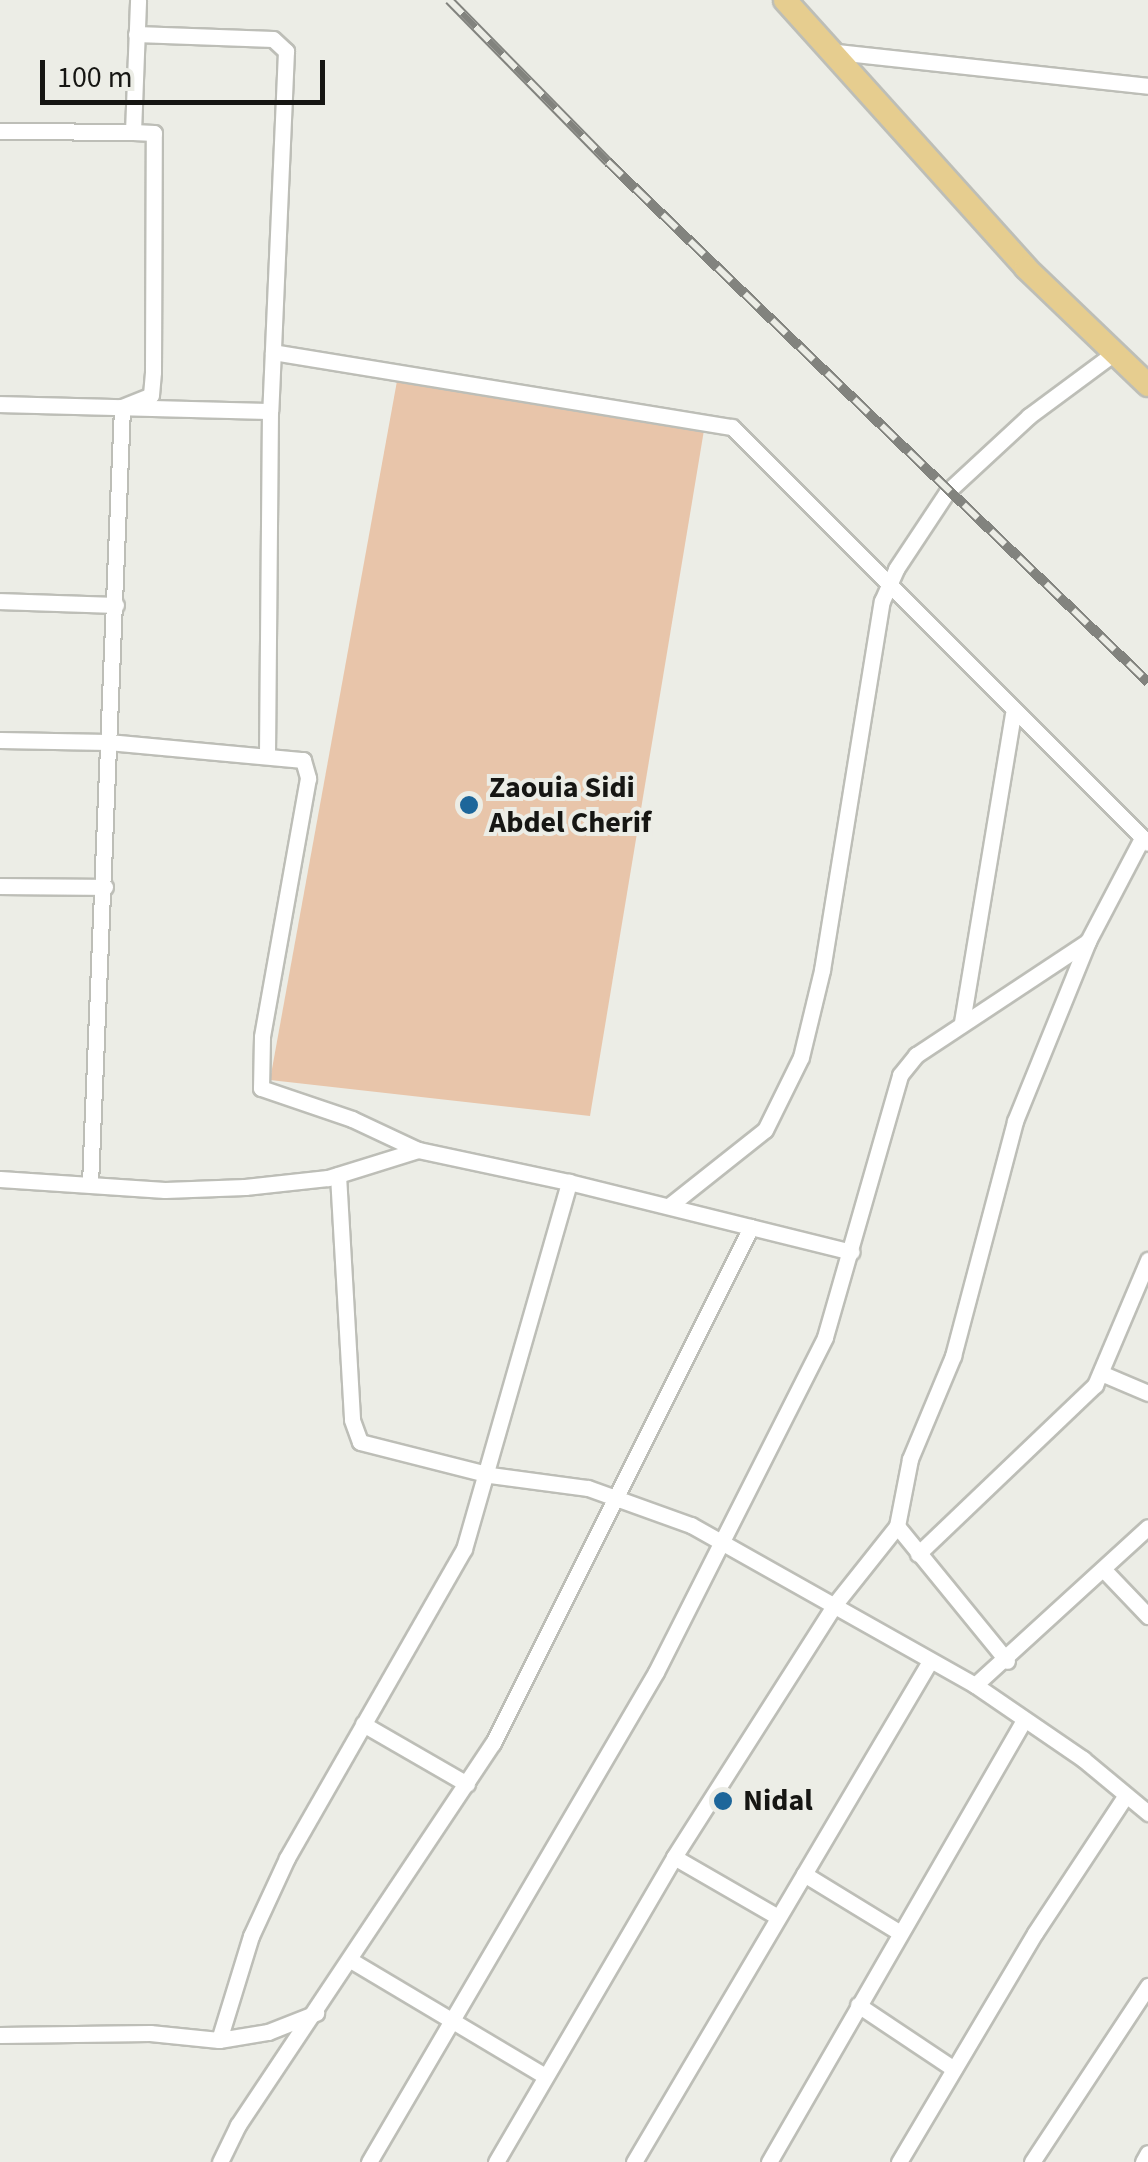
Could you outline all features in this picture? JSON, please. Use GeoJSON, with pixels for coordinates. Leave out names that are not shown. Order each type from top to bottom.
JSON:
{"type":"FeatureCollection","features":[{"type":"Feature","properties":{"kind":"main road"},"geometry":{"type":"LineString","coordinates":[[785,0],[828,51],[1114,353],[1148,384]]}},
{"type":"Feature","properties":{"kind":"street"},"geometry":{"type":"LineString","coordinates":[[132,132],[138,0]]}},
{"type":"Feature","properties":{"kind":"street"},"geometry":{"type":"LineString","coordinates":[[136,34],[273,38],[286,51],[270,412],[267,752]]}},
{"type":"Feature","properties":{"kind":"street"},"geometry":{"type":"LineString","coordinates":[[828,51],[1148,86]]}},
{"type":"Feature","properties":{"kind":"street"},"geometry":{"type":"LineString","coordinates":[[0,130],[154,133],[151,395],[122,407]]}},
{"type":"Feature","properties":{"kind":"street"},"geometry":{"type":"LineString","coordinates":[[273,352],[724,424],[890,581],[1013,714],[1145,841],[1088,941],[1014,1121],[953,1356],[910,1460],[897,1526],[835,1604],[674,1857],[496,2162]]}},
{"type":"Feature","properties":{"kind":"street"},"geometry":{"type":"LineString","coordinates":[[669,1206],[765,1130],[801,1058],[890,581],[947,492],[1029,416],[1114,353]]}},
{"type":"Feature","properties":{"kind":"street"},"geometry":{"type":"LineString","coordinates":[[0,404],[270,412]]}},
{"type":"Feature","properties":{"kind":"street"},"geometry":{"type":"LineString","coordinates":[[90,1184],[106,888],[122,407]]}},
{"type":"Feature","properties":{"kind":"street"},"geometry":{"type":"LineString","coordinates":[[0,602],[116,605]]}},
{"type":"Feature","properties":{"kind":"street"},"geometry":{"type":"LineString","coordinates":[[962,1022],[1013,714]]}},
{"type":"Feature","properties":{"kind":"street"},"geometry":{"type":"LineString","coordinates":[[0,740],[108,742],[299,757],[308,778],[258,1082],[270,1096],[352,1119],[418,1150],[569,1182],[851,1252]]}},
{"type":"Feature","properties":{"kind":"street"},"geometry":{"type":"LineString","coordinates":[[0,886],[106,888]]}},
{"type":"Feature","properties":{"kind":"street"},"geometry":{"type":"LineString","coordinates":[[368,2162],[453,2024],[656,1672],[825,1337],[900,1075],[962,1022],[1088,941]]}},
{"type":"Feature","properties":{"kind":"street"},"geometry":{"type":"LineString","coordinates":[[0,1180],[197,1190],[338,1175],[418,1150]]}},
{"type":"Feature","properties":{"kind":"street"},"geometry":{"type":"LineString","coordinates":[[338,1175],[357,1437],[374,1448],[490,1475],[616,1496],[722,1544],[975,1685],[1148,1814]]}},
{"type":"Feature","properties":{"kind":"street"},"geometry":{"type":"LineString","coordinates":[[219,2040],[250,1936],[363,1724],[464,1550],[490,1475],[569,1182]]}},
{"type":"Feature","properties":{"kind":"street"},"geometry":{"type":"LineString","coordinates":[[220,2162],[238,2125],[318,2012],[467,1784],[752,1226]]}},
{"type":"Feature","properties":{"kind":"street"},"geometry":{"type":"LineString","coordinates":[[918,1554],[1086,1396],[1101,1373],[1148,1260]]}},
{"type":"Feature","properties":{"kind":"street"},"geometry":{"type":"LineString","coordinates":[[1101,1373],[1148,1393]]}},
{"type":"Feature","properties":{"kind":"street"},"geometry":{"type":"LineString","coordinates":[[897,1526],[1007,1661]]}},
{"type":"Feature","properties":{"kind":"street"},"geometry":{"type":"LineString","coordinates":[[975,1685],[1007,1661],[1148,1527]]}},
{"type":"Feature","properties":{"kind":"street"},"geometry":{"type":"LineString","coordinates":[[1104,1570],[1148,1616]]}},
{"type":"Feature","properties":{"kind":"street"},"geometry":{"type":"LineString","coordinates":[[634,2162],[930,1661]]}},
{"type":"Feature","properties":{"kind":"street"},"geometry":{"type":"LineString","coordinates":[[769,2162],[897,1930],[1024,1720]]}},
{"type":"Feature","properties":{"kind":"street"},"geometry":{"type":"LineString","coordinates":[[363,1724],[467,1784]]}},
{"type":"Feature","properties":{"kind":"street"},"geometry":{"type":"LineString","coordinates":[[899,2162],[1126,1796]]}},
{"type":"Feature","properties":{"kind":"street"},"geometry":{"type":"LineString","coordinates":[[674,1857],[778,1917]]}},
{"type":"Feature","properties":{"kind":"street"},"geometry":{"type":"LineString","coordinates":[[804,1874],[897,1930]]}},
{"type":"Feature","properties":{"kind":"street"},"geometry":{"type":"LineString","coordinates":[[352,1960],[545,2076]]}},
{"type":"Feature","properties":{"kind":"street"},"geometry":{"type":"LineString","coordinates":[[1032,2162],[1148,1986]]}},
{"type":"Feature","properties":{"kind":"street"},"geometry":{"type":"LineString","coordinates":[[858,2005],[954,2069]]}},
{"type":"Feature","properties":{"kind":"street"},"geometry":{"type":"LineString","coordinates":[[0,2035],[150,2033],[219,2040],[268,2032],[318,2012]]}},
{"type":"Feature","properties":{"kind":"street"},"geometry":{"type":"LineString","coordinates":[[1143,2162],[1148,2154]]}},
{"type":"Feature","properties":{"kind":"shaded area"},"geometry":{"type":"Polygon","coordinates":[[[397,381],[704,430],[590,1116],[270,1080],[397,381]]]}},
{"type":"Feature","properties":{"kind":"railway"},"geometry":{"type":"LineString","coordinates":[[449,0],[608,162],[1148,682]]}},
{"type":"Feature","properties":{"kind":"place","name":"Zaouia Sidi Abdel Cherif"},"geometry":{"type":"Point","coordinates":[469,805]}},
{"type":"Feature","properties":{"kind":"place","name":"Nidal"},"geometry":{"type":"Point","coordinates":[723,1801]}}]}
